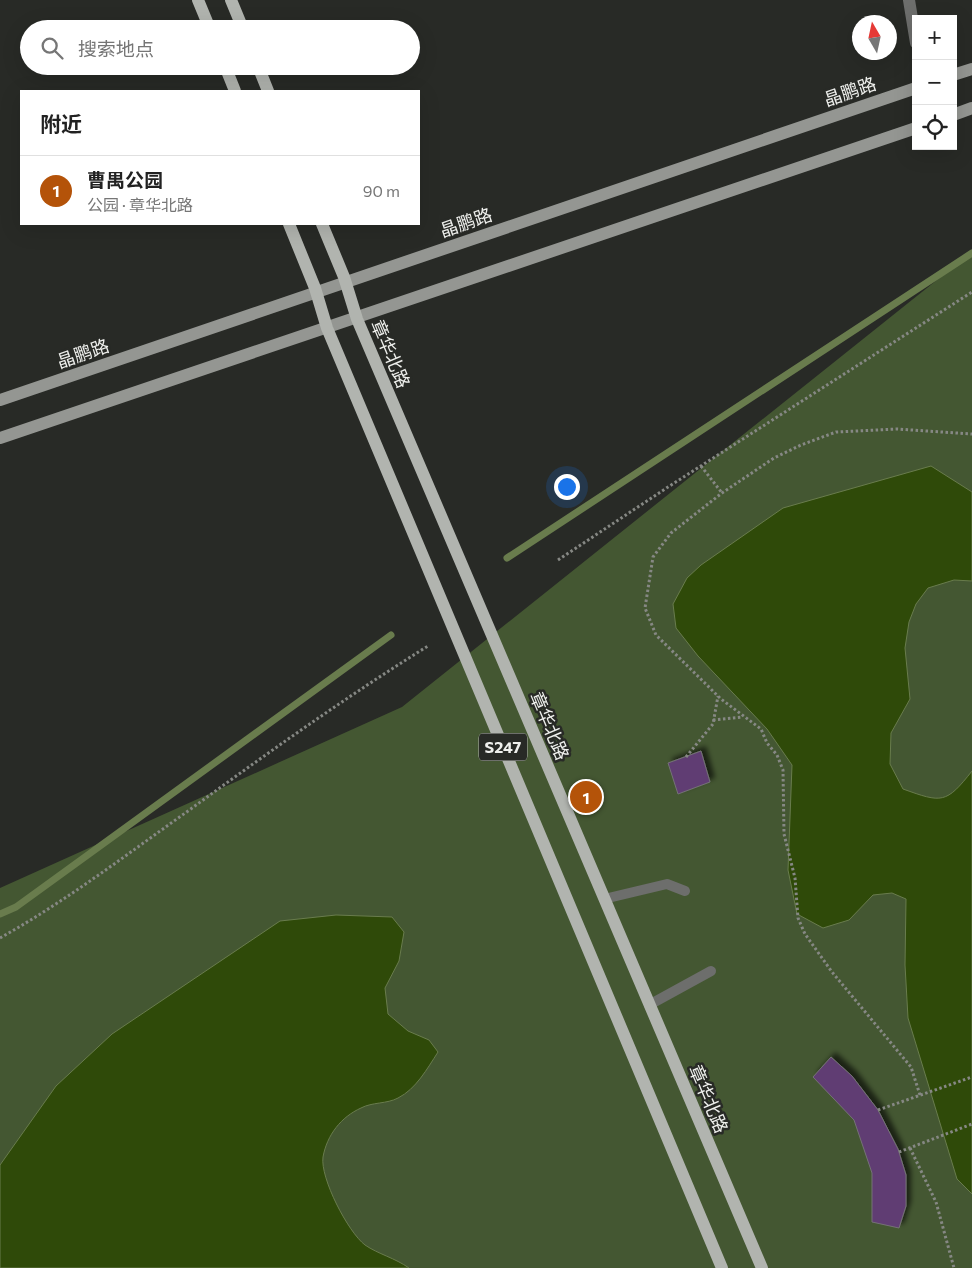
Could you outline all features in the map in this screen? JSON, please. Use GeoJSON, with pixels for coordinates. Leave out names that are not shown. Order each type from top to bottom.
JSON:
{"type":"FeatureCollection","features":[{"type":"Feature","properties":{"kind":"main road"},"geometry":{"type":"LineString","coordinates":[[198,0],[206,20]]}},
{"type":"Feature","properties":{"kind":"main road"},"geometry":{"type":"LineString","coordinates":[[232,0],[240,20]]}},
{"type":"Feature","properties":{"kind":"main road"},"geometry":{"type":"LineString","coordinates":[[957,74],[972,69]]}},
{"type":"Feature","properties":{"kind":"main road"},"geometry":{"type":"LineString","coordinates":[[229,75],[235,90]]}},
{"type":"Feature","properties":{"kind":"main road"},"geometry":{"type":"LineString","coordinates":[[262,75],[268,90]]}},
{"type":"Feature","properties":{"kind":"main road","name":"晶鹏路"},"geometry":{"type":"LineString","coordinates":[[0,400],[912,89]]}},
{"type":"Feature","properties":{"kind":"main road"},"geometry":{"type":"LineString","coordinates":[[957,114],[972,108]]}},
{"type":"Feature","properties":{"kind":"main road"},"geometry":{"type":"LineString","coordinates":[[0,438],[357,319],[912,129]]}},
{"type":"Feature","properties":{"kind":"main road","name":"S247"},"geometry":{"type":"LineString","coordinates":[[289,225],[328,328],[722,1268]]}},
{"type":"Feature","properties":{"kind":"main road","name":"章华北路"},"geometry":{"type":"LineString","coordinates":[[322,225],[357,319],[762,1268]]}},
{"type":"Feature","properties":{"kind":"street"},"geometry":{"type":"LineString","coordinates":[[909,0],[912,18]]}},
{"type":"Feature","properties":{"kind":"lane"},"geometry":{"type":"LineString","coordinates":[[604,900],[667,884],[685,891]]}},
{"type":"Feature","properties":{"kind":"lane"},"geometry":{"type":"LineString","coordinates":[[649,1004],[711,972]]}},
{"type":"Feature","properties":{"kind":"path"},"geometry":{"type":"LineString","coordinates":[[558,560],[972,292]]}},
{"type":"Feature","properties":{"kind":"path"},"geometry":{"type":"LineString","coordinates":[[920,1095],[912,1067],[832,972],[805,934],[798,918],[792,863],[784,834],[783,770],[761,729],[742,717],[718,696],[656,635],[644,608],[653,557],[671,533],[722,492],[774,458],[801,445],[836,432],[890,429],[971,433]]}},
{"type":"Feature","properties":{"kind":"path"},"geometry":{"type":"LineString","coordinates":[[701,466],[722,492]]}},
{"type":"Feature","properties":{"kind":"path"},"geometry":{"type":"LineString","coordinates":[[0,938],[111,867],[380,675],[428,646]]}},
{"type":"Feature","properties":{"kind":"path"},"geometry":{"type":"LineString","coordinates":[[686,757],[702,739],[713,720],[718,696]]}},
{"type":"Feature","properties":{"kind":"path"},"geometry":{"type":"LineString","coordinates":[[713,720],[742,717]]}},
{"type":"Feature","properties":{"kind":"path"},"geometry":{"type":"LineString","coordinates":[[878,1110],[972,1077]]}},
{"type":"Feature","properties":{"kind":"path"},"geometry":{"type":"LineString","coordinates":[[899,1152],[972,1124]]}},
{"type":"Feature","properties":{"kind":"path"},"geometry":{"type":"LineString","coordinates":[[910,1148],[936,1202],[954,1268]]}},
{"type":"Feature","properties":{"kind":"shaded area"},"geometry":{"type":"Polygon","coordinates":[[[972,252],[972,1268],[0,1268],[0,888],[402,707],[972,252]]]}},
{"type":"Feature","properties":{"kind":"shaded area"},"geometry":{"type":"Polygon","coordinates":[[[931,466],[972,492],[972,581],[954,580],[928,588],[916,604],[909,622],[905,648],[910,699],[891,733],[890,764],[903,789],[935,798],[942,798],[956,790],[972,771],[972,1194],[957,1179],[908,1018],[905,965],[906,899],[892,893],[873,895],[849,920],[823,928],[797,914],[788,870],[792,765],[767,729],[698,656],[676,628],[673,604],[687,578],[701,565],[783,508],[931,466]]]}},
{"type":"Feature","properties":{"kind":"shaded area"},"geometry":{"type":"Polygon","coordinates":[[[336,915],[392,917],[404,932],[399,961],[385,988],[388,1014],[408,1031],[429,1040],[438,1052],[421,1078],[404,1094],[394,1100],[365,1106],[347,1116],[332,1134],[323,1157],[323,1166],[330,1191],[351,1229],[365,1245],[409,1268],[0,1268],[0,1165],[56,1086],[112,1034],[280,921],[336,915]]]}},
{"type":"Feature","properties":{"kind":"building"},"geometry":{"type":"Polygon","coordinates":[[[701,751],[710,782],[678,794],[668,763],[701,751]]]}},
{"type":"Feature","properties":{"kind":"building"},"geometry":{"type":"Polygon","coordinates":[[[831,1057],[852,1076],[878,1110],[898,1149],[906,1175],[906,1206],[899,1228],[872,1222],[872,1173],[854,1120],[813,1077],[831,1057]]]}},
{"type":"Feature","properties":{"kind":"waterway"},"geometry":{"type":"LineString","coordinates":[[507,558],[972,253]]}},
{"type":"Feature","properties":{"kind":"waterway"},"geometry":{"type":"LineString","coordinates":[[0,914],[16,907],[391,635]]}},
{"type":"Feature","properties":{"kind":"place","name":"曹禺公园"},"geometry":{"type":"Point","coordinates":[586,797]}}]}
